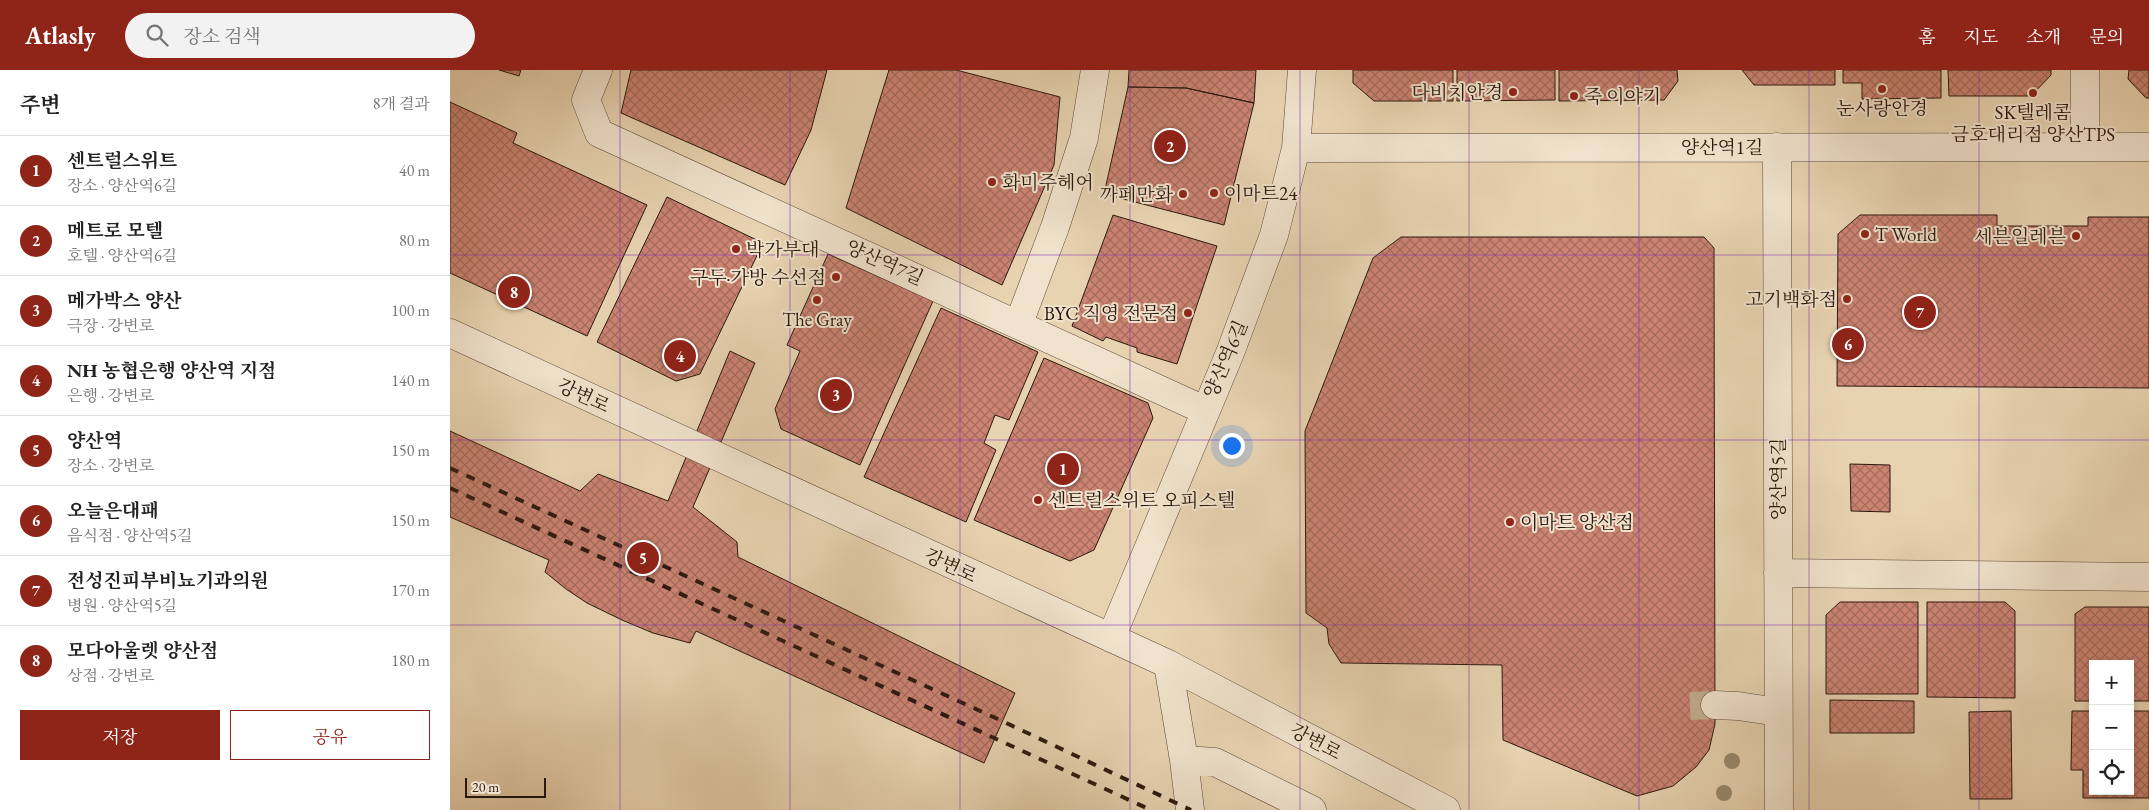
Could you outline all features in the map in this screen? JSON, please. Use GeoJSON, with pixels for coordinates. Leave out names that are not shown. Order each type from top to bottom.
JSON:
{"type":"FeatureCollection","features":[{"type":"Feature","properties":{"kind":"street","name":"양산역7길"},"geometry":{"type":"LineString","coordinates":[[598,70],[586,100],[599,133],[1019,323],[1204,410]]}},
{"type":"Feature","properties":{"kind":"street"},"geometry":{"type":"LineString","coordinates":[[1019,323],[1055,227],[1084,138],[1095,70]]}},
{"type":"Feature","properties":{"kind":"street","name":"양산역6길"},"geometry":{"type":"LineString","coordinates":[[1110,638],[1204,410],[1230,352],[1274,235],[1296,148],[1302,70]]}},
{"type":"Feature","properties":{"kind":"street"},"geometry":{"type":"LineString","coordinates":[[2085,147],[2086,70]]}},
{"type":"Feature","properties":{"kind":"street","name":"양산역5길"},"geometry":{"type":"LineString","coordinates":[[1777,147],[1779,810]]}},
{"type":"Feature","properties":{"kind":"street","name":"양산역1길"},"geometry":{"type":"LineString","coordinates":[[1296,148],[2149,147]]}},
{"type":"Feature","properties":{"kind":"street","name":"강변로"},"geometry":{"type":"LineString","coordinates":[[450,333],[1168,664],[1446,810]]}},
{"type":"Feature","properties":{"kind":"street"},"geometry":{"type":"LineString","coordinates":[[1778,574],[2149,577]]}},
{"type":"Feature","properties":{"kind":"street"},"geometry":{"type":"LineString","coordinates":[[1168,664],[1184,760],[1190,810]]}},
{"type":"Feature","properties":{"kind":"street"},"geometry":{"type":"LineString","coordinates":[[1715,705],[1738,706],[1778,712]]}},
{"type":"Feature","properties":{"kind":"street"},"geometry":{"type":"LineString","coordinates":[[1184,760],[1215,762],[1312,810]]}},
{"type":"Feature","properties":{"kind":"building"},"geometry":{"type":"Polygon","coordinates":[[[499,70],[521,70],[519,76],[499,70]]]}},
{"type":"Feature","properties":{"kind":"building"},"geometry":{"type":"Polygon","coordinates":[[[631,70],[827,70],[811,130],[785,185],[621,113],[631,70]]]}},
{"type":"Feature","properties":{"kind":"building"},"geometry":{"type":"Polygon","coordinates":[[[889,70],[956,70],[1060,97],[1054,165],[1002,285],[846,208],[889,70]]]}},
{"type":"Feature","properties":{"kind":"building"},"geometry":{"type":"Polygon","coordinates":[[[1129,70],[1256,70],[1254,103],[1186,88],[1128,87],[1129,70]]]}},
{"type":"Feature","properties":{"kind":"building"},"geometry":{"type":"Polygon","coordinates":[[[1353,70],[1453,70],[1453,101],[1374,101],[1353,83],[1353,70]]]}},
{"type":"Feature","properties":{"kind":"building"},"geometry":{"type":"Polygon","coordinates":[[[1457,70],[1555,70],[1555,100],[1457,101],[1457,70]]]}},
{"type":"Feature","properties":{"kind":"building"},"geometry":{"type":"Polygon","coordinates":[[[1559,70],[1677,70],[1678,81],[1664,100],[1559,101],[1559,70]]]}},
{"type":"Feature","properties":{"kind":"building"},"geometry":{"type":"Polygon","coordinates":[[[1742,70],[1835,70],[1835,85],[1754,85],[1742,70]]]}},
{"type":"Feature","properties":{"kind":"building"},"geometry":{"type":"Polygon","coordinates":[[[1843,70],[1941,70],[1941,98],[1862,99],[1862,83],[1843,83],[1843,70]]]}},
{"type":"Feature","properties":{"kind":"building"},"geometry":{"type":"Polygon","coordinates":[[[1948,70],[2051,70],[2051,75],[2031,96],[1949,96],[1948,70]]]}},
{"type":"Feature","properties":{"kind":"building"},"geometry":{"type":"Polygon","coordinates":[[[2129,70],[2149,70],[2149,98],[2146,98],[2128,79],[2129,70]]]}},
{"type":"Feature","properties":{"kind":"building"},"geometry":{"type":"Polygon","coordinates":[[[1128,87],[1186,88],[1254,103],[1224,225],[1104,194],[1128,87]]]}},
{"type":"Feature","properties":{"kind":"building"},"geometry":{"type":"Polygon","coordinates":[[[450,102],[517,133],[513,143],[647,205],[587,336],[450,273],[450,102]]]}},
{"type":"Feature","properties":{"kind":"building"},"geometry":{"type":"Polygon","coordinates":[[[667,197],[763,243],[700,374],[676,381],[597,342],[667,197]]]}},
{"type":"Feature","properties":{"kind":"building"},"geometry":{"type":"Polygon","coordinates":[[[1113,215],[1217,246],[1177,364],[1137,352],[1137,348],[1106,337],[1103,341],[1072,326],[1113,215]]]}},
{"type":"Feature","properties":{"kind":"building"},"geometry":{"type":"Polygon","coordinates":[[[1860,215],[1997,215],[1997,226],[2088,226],[2088,217],[2149,217],[2149,388],[1837,386],[1838,234],[1860,215]]]}},
{"type":"Feature","properties":{"kind":"building","name":"이마트 양산점"},"geometry":{"type":"Polygon","coordinates":[[[1401,237],[1704,237],[1714,248],[1715,724],[1709,750],[1696,767],[1673,786],[1637,796],[1503,740],[1502,665],[1341,663],[1329,644],[1327,628],[1306,613],[1305,431],[1373,258],[1401,237]]]}},
{"type":"Feature","properties":{"kind":"building"},"geometry":{"type":"Polygon","coordinates":[[[828,254],[933,301],[860,465],[781,429],[775,409],[800,351],[787,345],[828,254]]]}},
{"type":"Feature","properties":{"kind":"building"},"geometry":{"type":"Polygon","coordinates":[[[941,308],[1038,352],[1009,420],[995,415],[984,443],[996,450],[966,522],[864,477],[941,308]]]}},
{"type":"Feature","properties":{"kind":"building"},"geometry":{"type":"Polygon","coordinates":[[[730,351],[755,363],[693,507],[737,542],[738,557],[1015,693],[984,763],[696,631],[690,643],[653,633],[622,620],[587,603],[545,572],[549,560],[450,517],[450,431],[580,491],[598,474],[668,501],[730,351]]]}},
{"type":"Feature","properties":{"kind":"building"},"geometry":{"type":"Polygon","coordinates":[[[1044,358],[1148,403],[1153,418],[1094,550],[1070,561],[974,520],[1044,358]]]}},
{"type":"Feature","properties":{"kind":"building"},"geometry":{"type":"Polygon","coordinates":[[[1850,464],[1890,465],[1890,512],[1851,511],[1850,464]]]}},
{"type":"Feature","properties":{"kind":"building"},"geometry":{"type":"Polygon","coordinates":[[[1840,602],[1918,602],[1918,694],[1826,694],[1826,615],[1840,602]]]}},
{"type":"Feature","properties":{"kind":"building"},"geometry":{"type":"Polygon","coordinates":[[[1927,602],[2005,602],[2015,611],[2015,698],[1927,697],[1927,602]]]}},
{"type":"Feature","properties":{"kind":"building"},"geometry":{"type":"Polygon","coordinates":[[[2085,607],[2149,607],[2149,701],[2134,701],[2134,660],[2089,660],[2089,701],[2075,701],[2075,614],[2085,607]]]}},
{"type":"Feature","properties":{"kind":"building"},"geometry":{"type":"Polygon","coordinates":[[[1830,700],[1914,701],[1914,733],[1830,733],[1830,700]]]}},
{"type":"Feature","properties":{"kind":"building"},"geometry":{"type":"Polygon","coordinates":[[[2011,711],[2012,799],[1970,799],[1969,712],[2011,711]]]}},
{"type":"Feature","properties":{"kind":"building"},"geometry":{"type":"Polygon","coordinates":[[[2072,711],[2089,711],[2089,795],[2134,795],[2134,711],[2149,711],[2149,798],[2083,798],[2083,770],[2071,770],[2072,711]]]}},
{"type":"Feature","properties":{"kind":"tunnel"},"geometry":{"type":"LineString","coordinates":[[1690,706],[1715,705]]}},
{"type":"Feature","properties":{"kind":"railway"},"geometry":{"type":"LineString","coordinates":[[450,468],[1002,721],[1191,810]]}},
{"type":"Feature","properties":{"kind":"railway"},"geometry":{"type":"LineString","coordinates":[[450,488],[1151,810]]}},
{"type":"Feature","properties":{"kind":"place","name":"눈사랑안경"},"geometry":{"type":"Point","coordinates":[1882,89]}},
{"type":"Feature","properties":{"kind":"place","name":"다비치안경"},"geometry":{"type":"Point","coordinates":[1513,92]}},
{"type":"Feature","properties":{"kind":"place","name":"SK텔레콤 금호대리점 양산TPS"},"geometry":{"type":"Point","coordinates":[2033,93]}},
{"type":"Feature","properties":{"kind":"place","name":"죽 이야기"},"geometry":{"type":"Point","coordinates":[1574,96]}},
{"type":"Feature","properties":{"kind":"place","name":"메트로 모텔"},"geometry":{"type":"Point","coordinates":[1170,146]}},
{"type":"Feature","properties":{"kind":"place","name":"화미주헤어"},"geometry":{"type":"Point","coordinates":[992,182]}},
{"type":"Feature","properties":{"kind":"place","name":"이마트24"},"geometry":{"type":"Point","coordinates":[1214,193]}},
{"type":"Feature","properties":{"kind":"place","name":"까페만화"},"geometry":{"type":"Point","coordinates":[1183,194]}},
{"type":"Feature","properties":{"kind":"place","name":"T World"},"geometry":{"type":"Point","coordinates":[1865,234]}},
{"type":"Feature","properties":{"kind":"place","name":"세븐일레븐"},"geometry":{"type":"Point","coordinates":[2076,236]}},
{"type":"Feature","properties":{"kind":"place","name":"박가부대"},"geometry":{"type":"Point","coordinates":[736,249]}},
{"type":"Feature","properties":{"kind":"place","name":"구두·가방 수선점"},"geometry":{"type":"Point","coordinates":[836,277]}},
{"type":"Feature","properties":{"kind":"place","name":"모다아울렛 양산점"},"geometry":{"type":"Point","coordinates":[514,292]}},
{"type":"Feature","properties":{"kind":"place","name":"고기백화점"},"geometry":{"type":"Point","coordinates":[1847,299]}},
{"type":"Feature","properties":{"kind":"place","name":"The Gray"},"geometry":{"type":"Point","coordinates":[817,300]}},
{"type":"Feature","properties":{"kind":"place","name":"전성진피부비뇨기과의원"},"geometry":{"type":"Point","coordinates":[1920,312]}},
{"type":"Feature","properties":{"kind":"place","name":"BYC 직영 전문점"},"geometry":{"type":"Point","coordinates":[1188,313]}},
{"type":"Feature","properties":{"kind":"place","name":"오늘은대패"},"geometry":{"type":"Point","coordinates":[1848,344]}},
{"type":"Feature","properties":{"kind":"place","name":"NH 농협은행 양산역 지점"},"geometry":{"type":"Point","coordinates":[680,356]}},
{"type":"Feature","properties":{"kind":"place","name":"메가박스 양산"},"geometry":{"type":"Point","coordinates":[836,395]}},
{"type":"Feature","properties":{"kind":"place","name":"센트럴스위트"},"geometry":{"type":"Point","coordinates":[1063,469]}},
{"type":"Feature","properties":{"kind":"place","name":"센트럴스위트 오피스텔"},"geometry":{"type":"Point","coordinates":[1038,500]}},
{"type":"Feature","properties":{"kind":"place","name":"이마트 양산점"},"geometry":{"type":"Point","coordinates":[1510,522]}},
{"type":"Feature","properties":{"kind":"place","name":"양산역"},"geometry":{"type":"Point","coordinates":[643,558]}}]}
